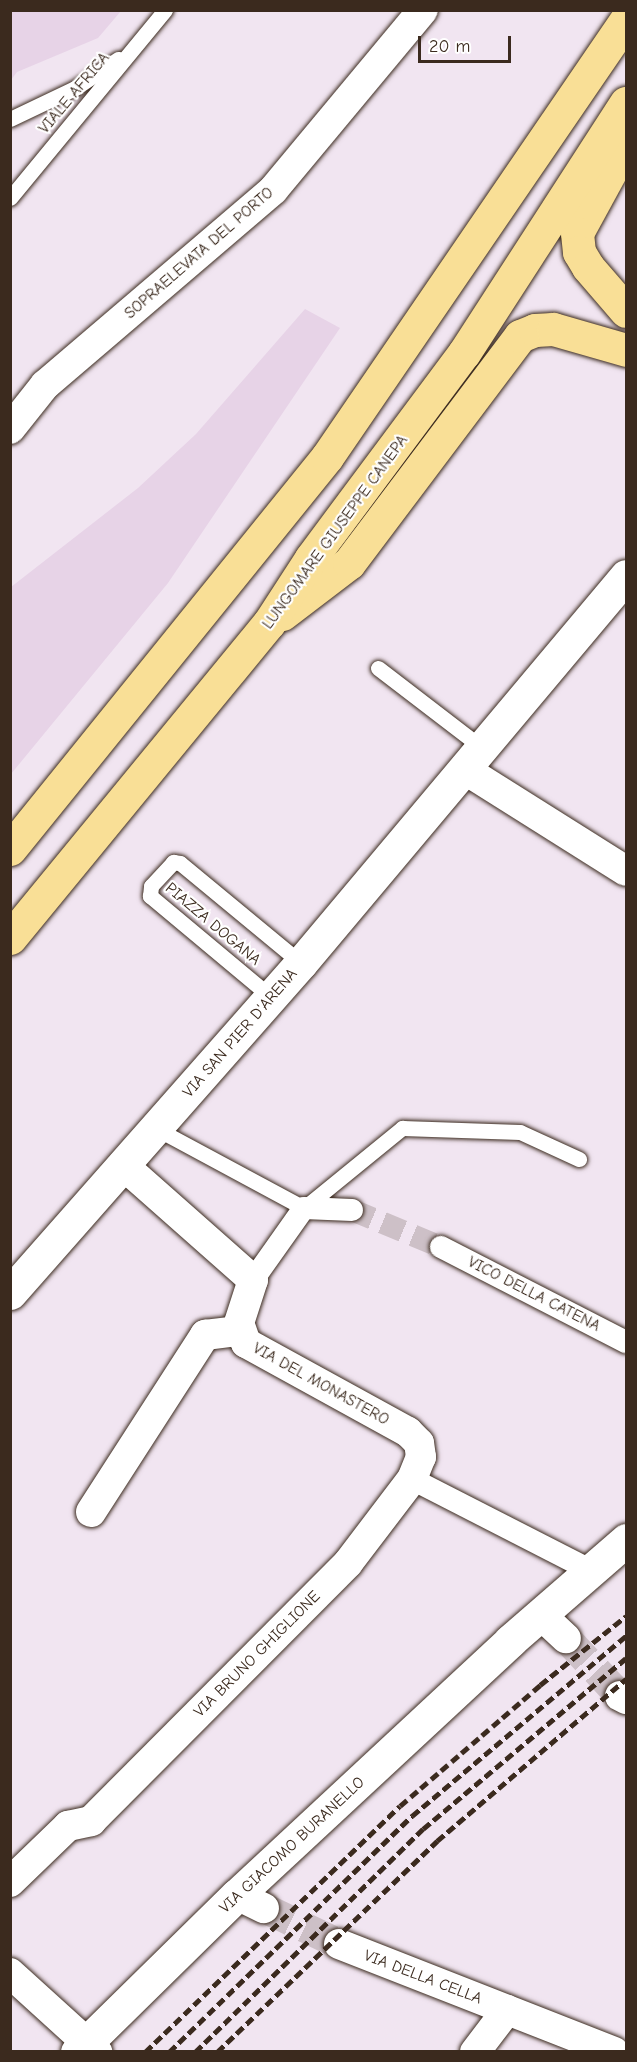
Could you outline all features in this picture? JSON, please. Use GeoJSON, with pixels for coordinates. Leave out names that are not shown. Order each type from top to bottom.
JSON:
{"type":"FeatureCollection","features":[{"type":"Feature","properties":{"kind":"highway"},"geometry":{"type":"LineString","coordinates":[[10,849],[327,457],[627,20]]}},
{"type":"Feature","properties":{"kind":"highway","name":"LUNGOMARE GIUSEPPE CANEPA"},"geometry":{"type":"LineString","coordinates":[[10,938],[269,623],[311,558],[464,353],[627,103]]}},
{"type":"Feature","properties":{"kind":"highway"},"geometry":{"type":"LineString","coordinates":[[627,143],[577,233],[579,252],[588,267],[627,311]]}},
{"type":"Feature","properties":{"kind":"highway"},"geometry":{"type":"LineString","coordinates":[[269,623],[349,563],[520,336],[535,330],[553,329],[627,350]]}},
{"type":"Feature","properties":{"kind":"street","name":"SOPRAELEVATA DEL PORTO"},"geometry":{"type":"LineString","coordinates":[[10,429],[45,386],[273,190],[423,10]]}},
{"type":"Feature","properties":{"kind":"street","name":"VIA SAN PIER D'ARENA"},"geometry":{"type":"LineString","coordinates":[[10,1293],[301,963],[627,576]]}},
{"type":"Feature","properties":{"kind":"street"},"geometry":{"type":"LineString","coordinates":[[464,769],[627,871]]}},
{"type":"Feature","properties":{"kind":"street"},"geometry":{"type":"LineString","coordinates":[[123,1165],[253,1280],[304,1208],[352,1210]]}},
{"type":"Feature","properties":{"kind":"street","name":"VICO DELLA CATENA"},"geometry":{"type":"LineString","coordinates":[[441,1247],[627,1342]]}},
{"type":"Feature","properties":{"kind":"street","name":"VIA DEL MONASTERO"},"geometry":{"type":"LineString","coordinates":[[253,1280],[239,1331],[246,1343],[414,1437],[421,1457],[412,1479]]}},
{"type":"Feature","properties":{"kind":"street"},"geometry":{"type":"LineString","coordinates":[[91,1512],[206,1335],[239,1331]]}},
{"type":"Feature","properties":{"kind":"street"},"geometry":{"type":"LineString","coordinates":[[412,1479],[590,1570]]}},
{"type":"Feature","properties":{"kind":"street","name":"VIA BRUNO GHIGLIONE"},"geometry":{"type":"LineString","coordinates":[[10,1882],[68,1826],[91,1821],[348,1563],[412,1479]]}},
{"type":"Feature","properties":{"kind":"street","name":"VIA GIACOMO BURANELLO"},"geometry":{"type":"LineString","coordinates":[[87,2048],[250,1902],[510,1641],[627,1540]]}},
{"type":"Feature","properties":{"kind":"street"},"geometry":{"type":"LineString","coordinates":[[541,1615],[566,1638]]}},
{"type":"Feature","properties":{"kind":"street","name":"VIA DELLA CELLA"},"geometry":{"type":"LineString","coordinates":[[339,1944],[614,2052]]}},
{"type":"Feature","properties":{"kind":"street"},"geometry":{"type":"LineString","coordinates":[[10,1973],[87,2048]]}},
{"type":"Feature","properties":{"kind":"street","name":"VIA DELLA CELLA"},"geometry":{"type":"LineString","coordinates":[[475,2052],[507,2010]]}},
{"type":"Feature","properties":{"kind":"lane","name":"VIALE AFRICA"},"geometry":{"type":"LineString","coordinates":[[10,198],[165,10]]}},
{"type":"Feature","properties":{"kind":"lane"},"geometry":{"type":"LineString","coordinates":[[10,119],[75,87],[141,40]]}},
{"type":"Feature","properties":{"kind":"lane","name":"VIA SAN PIER D'ARENA"},"geometry":{"type":"LineString","coordinates":[[378,668],[481,747],[464,769]]}},
{"type":"Feature","properties":{"kind":"lane","name":"PIAZZA DOGANA"},"geometry":{"type":"LineString","coordinates":[[271,997],[150,896],[151,886],[173,862],[180,864],[301,963]]}},
{"type":"Feature","properties":{"kind":"lane"},"geometry":{"type":"LineString","coordinates":[[157,1129],[304,1208],[402,1128],[520,1132],[579,1159]]}},
{"type":"Feature","properties":{"kind":"shaded area"},"geometry":{"type":"Polygon","coordinates":[[[11,10],[121,11],[98,38],[17,72],[11,80],[11,10]]]}},
{"type":"Feature","properties":{"kind":"shaded area"},"geometry":{"type":"Polygon","coordinates":[[[305,309],[340,328],[168,583],[11,774],[11,587],[138,488],[196,434],[305,309]]]}},
{"type":"Feature","properties":{"kind":"tunnel"},"geometry":{"type":"LineString","coordinates":[[352,1210],[441,1247]]}},
{"type":"Feature","properties":{"kind":"tunnel"},"geometry":{"type":"LineString","coordinates":[[566,1638],[620,1696]]}},
{"type":"Feature","properties":{"kind":"tunnel"},"geometry":{"type":"LineString","coordinates":[[264,1908],[339,1944]]}},
{"type":"Feature","properties":{"kind":"railway"},"geometry":{"type":"LineString","coordinates":[[145,2052],[400,1806],[540,1685],[626,1616]]}},
{"type":"Feature","properties":{"kind":"railway"},"geometry":{"type":"LineString","coordinates":[[169,2052],[412,1816],[626,1636]]}},
{"type":"Feature","properties":{"kind":"railway"},"geometry":{"type":"LineString","coordinates":[[195,2052],[423,1829],[626,1658]]}},
{"type":"Feature","properties":{"kind":"railway"},"geometry":{"type":"LineString","coordinates":[[217,2052],[437,1841],[626,1679]]}}]}
